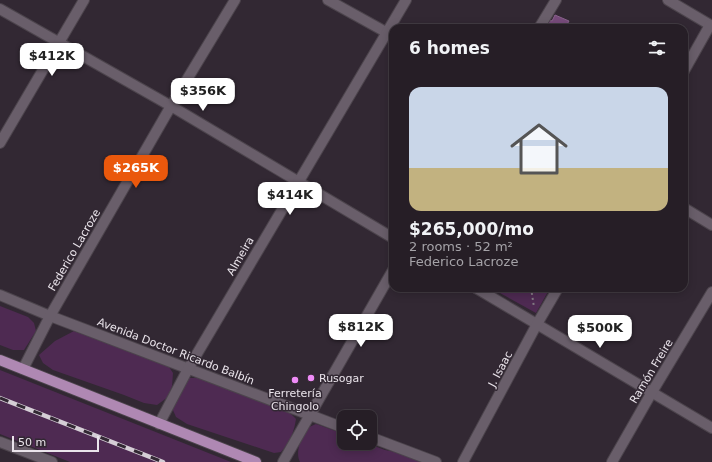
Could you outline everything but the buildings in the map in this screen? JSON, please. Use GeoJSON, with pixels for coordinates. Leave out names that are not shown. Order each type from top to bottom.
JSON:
{"type":"FeatureCollection","features":[{"type":"Feature","properties":{"kind":"main road"},"geometry":{"type":"LineString","coordinates":[[0,360],[256,462]]}},
{"type":"Feature","properties":{"kind":"street"},"geometry":{"type":"LineString","coordinates":[[0,143],[84,0]]}},
{"type":"Feature","properties":{"kind":"street","name":"Federico Lacroze"},"geometry":{"type":"LineString","coordinates":[[23,369],[50,316],[171,106],[235,0]]}},
{"type":"Feature","properties":{"kind":"street"},"geometry":{"type":"LineString","coordinates":[[328,0],[389,33]]}},
{"type":"Feature","properties":{"kind":"street","name":"Almeira"},"geometry":{"type":"LineString","coordinates":[[395,24],[406,0]]}},
{"type":"Feature","properties":{"kind":"street"},"geometry":{"type":"LineString","coordinates":[[541,24],[556,0]]}},
{"type":"Feature","properties":{"kind":"street"},"geometry":{"type":"LineString","coordinates":[[668,0],[711,26],[688,64]]}},
{"type":"Feature","properties":{"kind":"street"},"geometry":{"type":"LineString","coordinates":[[0,9],[171,106],[389,236]]}},
{"type":"Feature","properties":{"kind":"street","name":"Almeira"},"geometry":{"type":"LineString","coordinates":[[160,424],[188,369],[298,182],[389,36]]}},
{"type":"Feature","properties":{"kind":"street"},"geometry":{"type":"LineString","coordinates":[[688,210],[712,225]]}},
{"type":"Feature","properties":{"kind":"street"},"geometry":{"type":"LineString","coordinates":[[283,462],[389,277]]}},
{"type":"Feature","properties":{"kind":"street"},"geometry":{"type":"LineString","coordinates":[[483,292],[712,428]]}},
{"type":"Feature","properties":{"kind":"street","name":"J. Isaac"},"geometry":{"type":"LineString","coordinates":[[463,462],[556,292]]}},
{"type":"Feature","properties":{"kind":"street","name":"Ramón Freire"},"geometry":{"type":"LineString","coordinates":[[612,462],[712,292]]}},
{"type":"Feature","properties":{"kind":"street","name":"Avenida Doctor Ricardo Balbín"},"geometry":{"type":"LineString","coordinates":[[0,295],[50,316],[337,425]]}},
{"type":"Feature","properties":{"kind":"street"},"geometry":{"type":"LineString","coordinates":[[377,440],[436,462]]}},
{"type":"Feature","properties":{"kind":"street"},"geometry":{"type":"LineString","coordinates":[[0,442],[52,462]]}},
{"type":"Feature","properties":{"kind":"shaded area"},"geometry":{"type":"Polygon","coordinates":[[[498,292],[548,292],[536,313],[498,292]]]}},
{"type":"Feature","properties":{"kind":"shaded area"},"geometry":{"type":"Polygon","coordinates":[[[0,306],[28,317],[34,323],[36,331],[24,350],[13,350],[0,345],[0,306]]]}},
{"type":"Feature","properties":{"kind":"shaded area"},"geometry":{"type":"Polygon","coordinates":[[[74,331],[167,364],[173,373],[172,386],[168,397],[157,405],[144,403],[53,370],[43,363],[39,355],[55,341],[74,331]]]}},
{"type":"Feature","properties":{"kind":"shaded area"},"geometry":{"type":"Polygon","coordinates":[[[0,370],[231,462],[70,462],[0,434],[0,370]]]}},
{"type":"Feature","properties":{"kind":"shaded area"},"geometry":{"type":"Polygon","coordinates":[[[189,378],[198,378],[286,409],[296,419],[293,433],[289,441],[281,452],[274,453],[187,424],[176,417],[172,408],[189,378]]]}},
{"type":"Feature","properties":{"kind":"shaded area"},"geometry":{"type":"Polygon","coordinates":[[[316,424],[337,432],[337,450],[377,450],[377,447],[411,455],[429,462],[300,462],[298,449],[303,435],[311,426],[316,424]]]}},
{"type":"Feature","properties":{"kind":"railway"},"geometry":{"type":"LineString","coordinates":[[0,398],[163,462]]}},
{"type":"Feature","properties":{"kind":"place","name":"Rusogar"},"geometry":{"type":"Point","coordinates":[311,378]}},
{"type":"Feature","properties":{"kind":"place","name":"Ferretería Chingolo"},"geometry":{"type":"Point","coordinates":[295,380]}}]}
